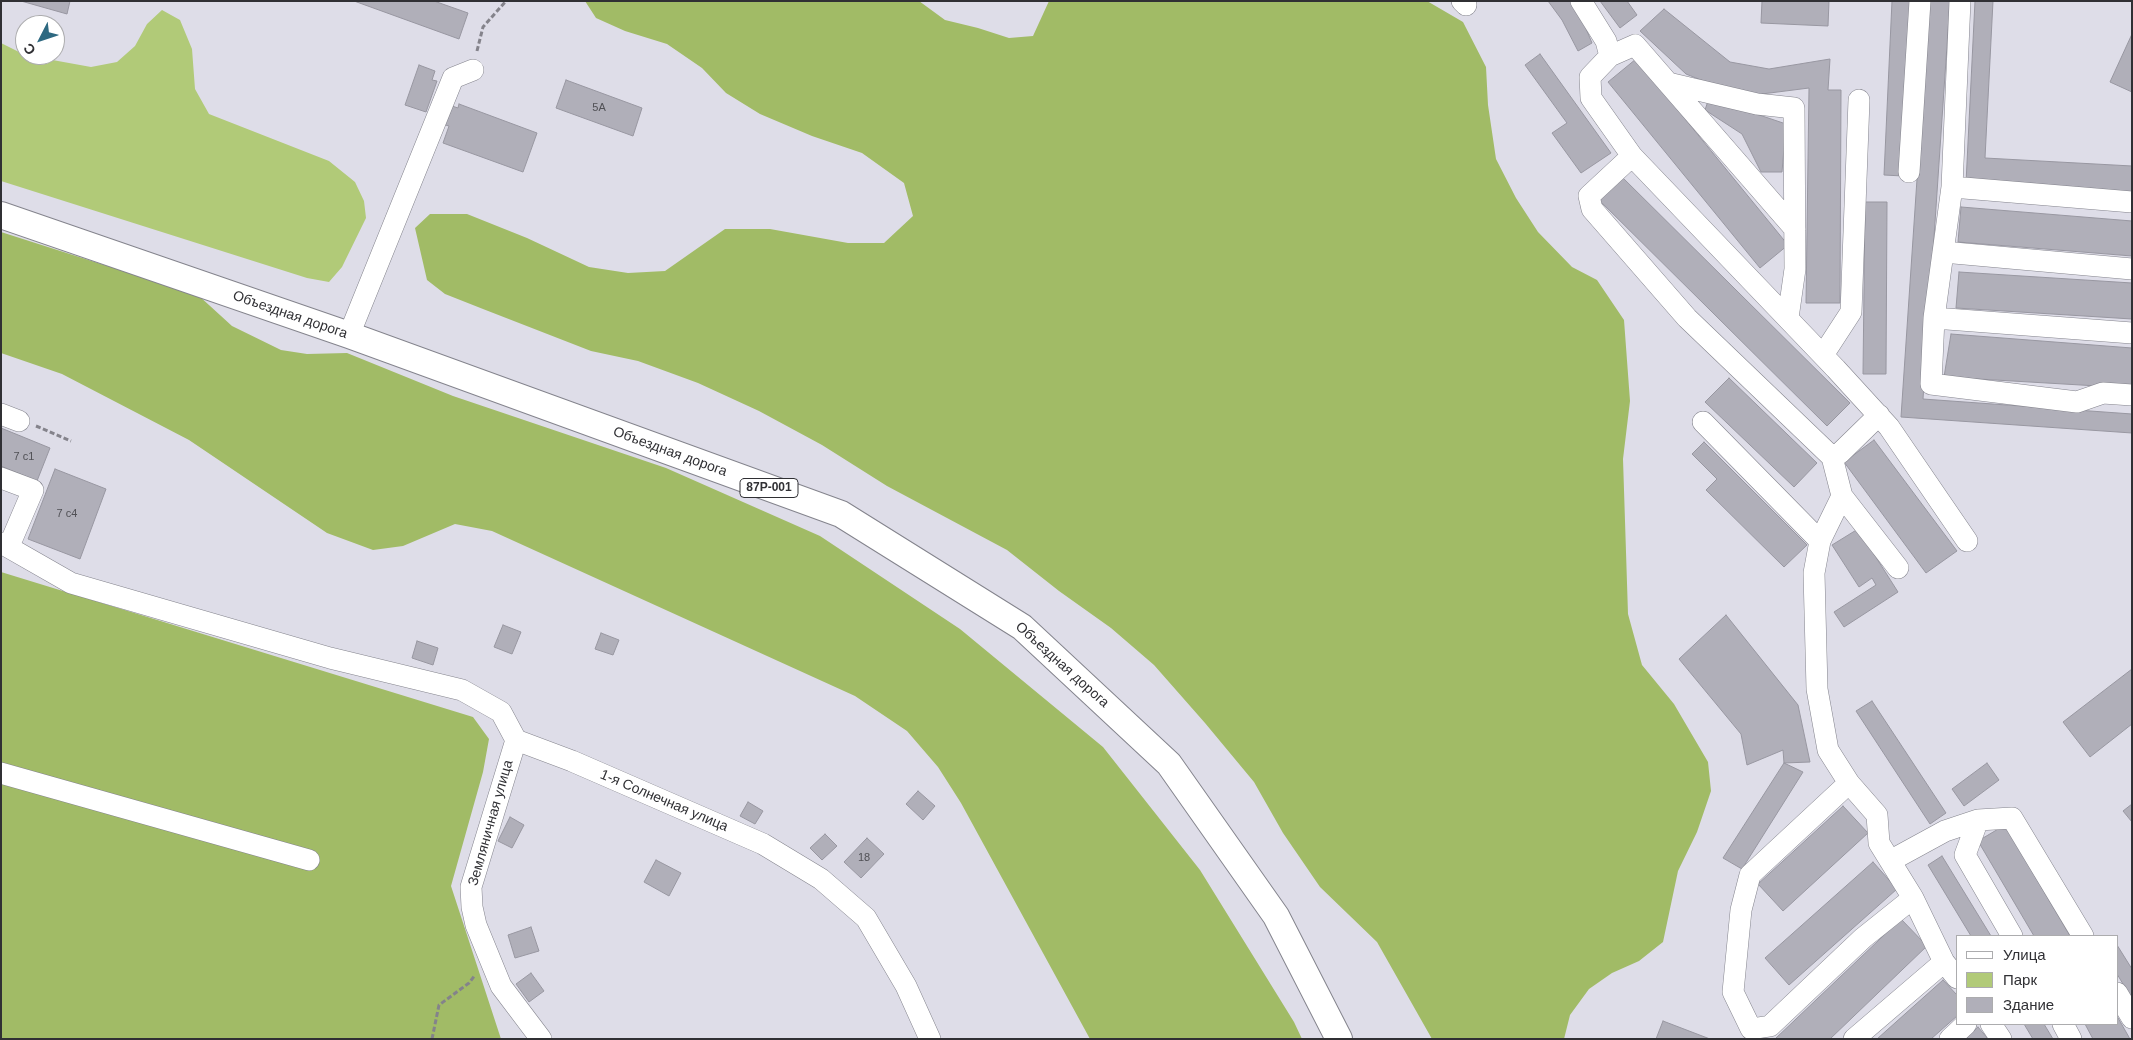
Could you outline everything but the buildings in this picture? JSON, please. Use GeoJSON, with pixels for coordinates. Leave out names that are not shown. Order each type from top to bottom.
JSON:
{"type":"FeatureCollection","features":[{"type":"Feature","properties":{"kind":"main road","name":"Объездная дорога"},"geometry":{"type":"LineString","coordinates":[[1,216],[349,335],[841,514],[1022,627],[1169,764],[1276,916],[1339,1039]]}},
{"type":"Feature","properties":{"kind":"street"},"geometry":{"type":"LineString","coordinates":[[1581,1],[1606,41],[1610,56]]}},
{"type":"Feature","properties":{"kind":"street"},"geometry":{"type":"LineString","coordinates":[[1909,172],[1920,1]]}},
{"type":"Feature","properties":{"kind":"street"},"geometry":{"type":"LineString","coordinates":[[1960,1],[1952,187],[1934,318],[1932,384],[2077,402],[2103,393],[2132,395]]}},
{"type":"Feature","properties":{"kind":"street"},"geometry":{"type":"LineString","coordinates":[[1794,229],[1635,46],[1610,56],[1590,78],[1591,98],[1632,156],[1889,426],[1967,541]]}},
{"type":"Feature","properties":{"kind":"street"},"geometry":{"type":"LineString","coordinates":[[349,335],[452,78],[473,70]]}},
{"type":"Feature","properties":{"kind":"street"},"geometry":{"type":"LineString","coordinates":[[1668,83],[1756,104],[1794,108],[1795,269],[1788,318]]}},
{"type":"Feature","properties":{"kind":"street"},"geometry":{"type":"LineString","coordinates":[[1823,355],[1851,312],[1858,100]]}},
{"type":"Feature","properties":{"kind":"street"},"geometry":{"type":"LineString","coordinates":[[1632,156],[1589,196],[1592,209],[1687,318],[1832,457],[1842,496],[1898,568]]}},
{"type":"Feature","properties":{"kind":"street"},"geometry":{"type":"LineString","coordinates":[[1952,187],[2132,202]]}},
{"type":"Feature","properties":{"kind":"street"},"geometry":{"type":"LineString","coordinates":[[1943,252],[2132,269]]}},
{"type":"Feature","properties":{"kind":"street"},"geometry":{"type":"LineString","coordinates":[[1934,318],[2132,334]]}},
{"type":"Feature","properties":{"kind":"street"},"geometry":{"type":"LineString","coordinates":[[1832,457],[1840,453],[1879,415]]}},
{"type":"Feature","properties":{"kind":"street"},"geometry":{"type":"LineString","coordinates":[[1703,422],[1820,542]]}},
{"type":"Feature","properties":{"kind":"street"},"geometry":{"type":"LineString","coordinates":[[1,478],[33,490],[5,545],[71,583],[330,658],[462,690],[501,712],[516,740]]}},
{"type":"Feature","properties":{"kind":"street"},"geometry":{"type":"LineString","coordinates":[[1842,496],[1820,542],[1814,573],[1817,689],[1828,750],[1849,783],[1877,814],[1879,844],[1913,898],[1950,970],[1854,1039]]}},
{"type":"Feature","properties":{"kind":"street","name":"Земляничная улица"},"geometry":{"type":"LineString","coordinates":[[516,740],[471,888],[476,925],[501,986],[541,1039]]}},
{"type":"Feature","properties":{"kind":"street","name":"1-я Солнечная улица"},"geometry":{"type":"LineString","coordinates":[[516,740],[572,761],[763,844],[822,879],[866,918],[906,986],[930,1039]]}},
{"type":"Feature","properties":{"kind":"street"},"geometry":{"type":"LineString","coordinates":[[1,773],[309,860]]}},
{"type":"Feature","properties":{"kind":"street"},"geometry":{"type":"LineString","coordinates":[[1849,783],[1750,875],[1741,910],[1733,992],[1750,1034],[1770,1026],[1863,938],[1913,898]]}},
{"type":"Feature","properties":{"kind":"street"},"geometry":{"type":"LineString","coordinates":[[1890,861],[1945,831],[1978,820],[2012,818],[2082,935]]}},
{"type":"Feature","properties":{"kind":"street"},"geometry":{"type":"LineString","coordinates":[[1978,820],[1965,855],[2011,935]]}},
{"type":"Feature","properties":{"kind":"street"},"geometry":{"type":"LineString","coordinates":[[2118,995],[2132,1018]]}},
{"type":"Feature","properties":{"kind":"street"},"geometry":{"type":"LineString","coordinates":[[1950,1039],[1965,1025]]}},
{"type":"Feature","properties":{"kind":"street"},"geometry":{"type":"LineString","coordinates":[[1992,1025],[2001,1039]]}},
{"type":"Feature","properties":{"kind":"street"},"geometry":{"type":"LineString","coordinates":[[2063,1025],[2071,1039]]}},
{"type":"Feature","properties":{"kind":"path"},"geometry":{"type":"LineString","coordinates":[[473,70],[483,27],[506,1]]}},
{"type":"Feature","properties":{"kind":"path"},"geometry":{"type":"LineString","coordinates":[[10,417],[71,441]]}},
{"type":"Feature","properties":{"kind":"path"},"geometry":{"type":"LineString","coordinates":[[432,1039],[439,1005],[468,983],[490,957]]}},
{"type":"Feature","properties":{"kind":"green space"},"geometry":{"type":"Polygon","coordinates":[[[585,1],[919,1],[945,20],[1009,38],[1033,36],[1049,1],[1427,1],[1463,22],[1486,67],[1488,105],[1496,159],[1516,198],[1538,232],[1572,267],[1597,280],[1624,320],[1630,401],[1623,459],[1628,614],[1642,665],[1674,704],[1708,762],[1711,791],[1697,832],[1678,871],[1663,942],[1639,961],[1612,973],[1589,989],[1570,1015],[1564,1039],[1432,1039],[1377,942],[1320,887],[1283,833],[1254,782],[1154,665],[1111,628],[1059,591],[1007,550],[887,486],[822,445],[759,411],[698,383],[638,361],[591,351],[483,309],[445,294],[427,280],[415,228],[430,214],[467,214],[527,238],[589,267],[628,273],[665,271],[725,229],[770,229],[848,243],[884,243],[913,216],[904,183],[862,153],[812,136],[760,114],[726,93],[702,68],[667,44],[625,31],[596,18],[585,1]]]}},
{"type":"Feature","properties":{"kind":"green space"},"geometry":{"type":"Polygon","coordinates":[[[162,10],[180,20],[192,49],[195,89],[209,114],[329,161],[355,182],[364,201],[366,218],[342,267],[329,282],[307,278],[1,181],[1,43],[15,50],[15,65],[65,65],[65,62],[91,67],[117,62],[135,46],[147,24],[162,10]]]}},
{"type":"Feature","properties":{"kind":"green space"},"geometry":{"type":"Polygon","coordinates":[[[1,232],[198,295],[232,326],[281,350],[307,354],[347,353],[453,396],[666,468],[820,536],[960,629],[1103,747],[1200,870],[1294,1022],[1302,1039],[1090,1039],[961,803],[938,767],[907,731],[855,696],[492,531],[455,524],[403,546],[373,550],[327,533],[189,440],[62,374],[1,353],[1,232]]]}},
{"type":"Feature","properties":{"kind":"green space"},"geometry":{"type":"Polygon","coordinates":[[[1,572],[473,717],[489,739],[483,772],[451,886],[501,1039],[1,1039],[1,572]]]}}]}
